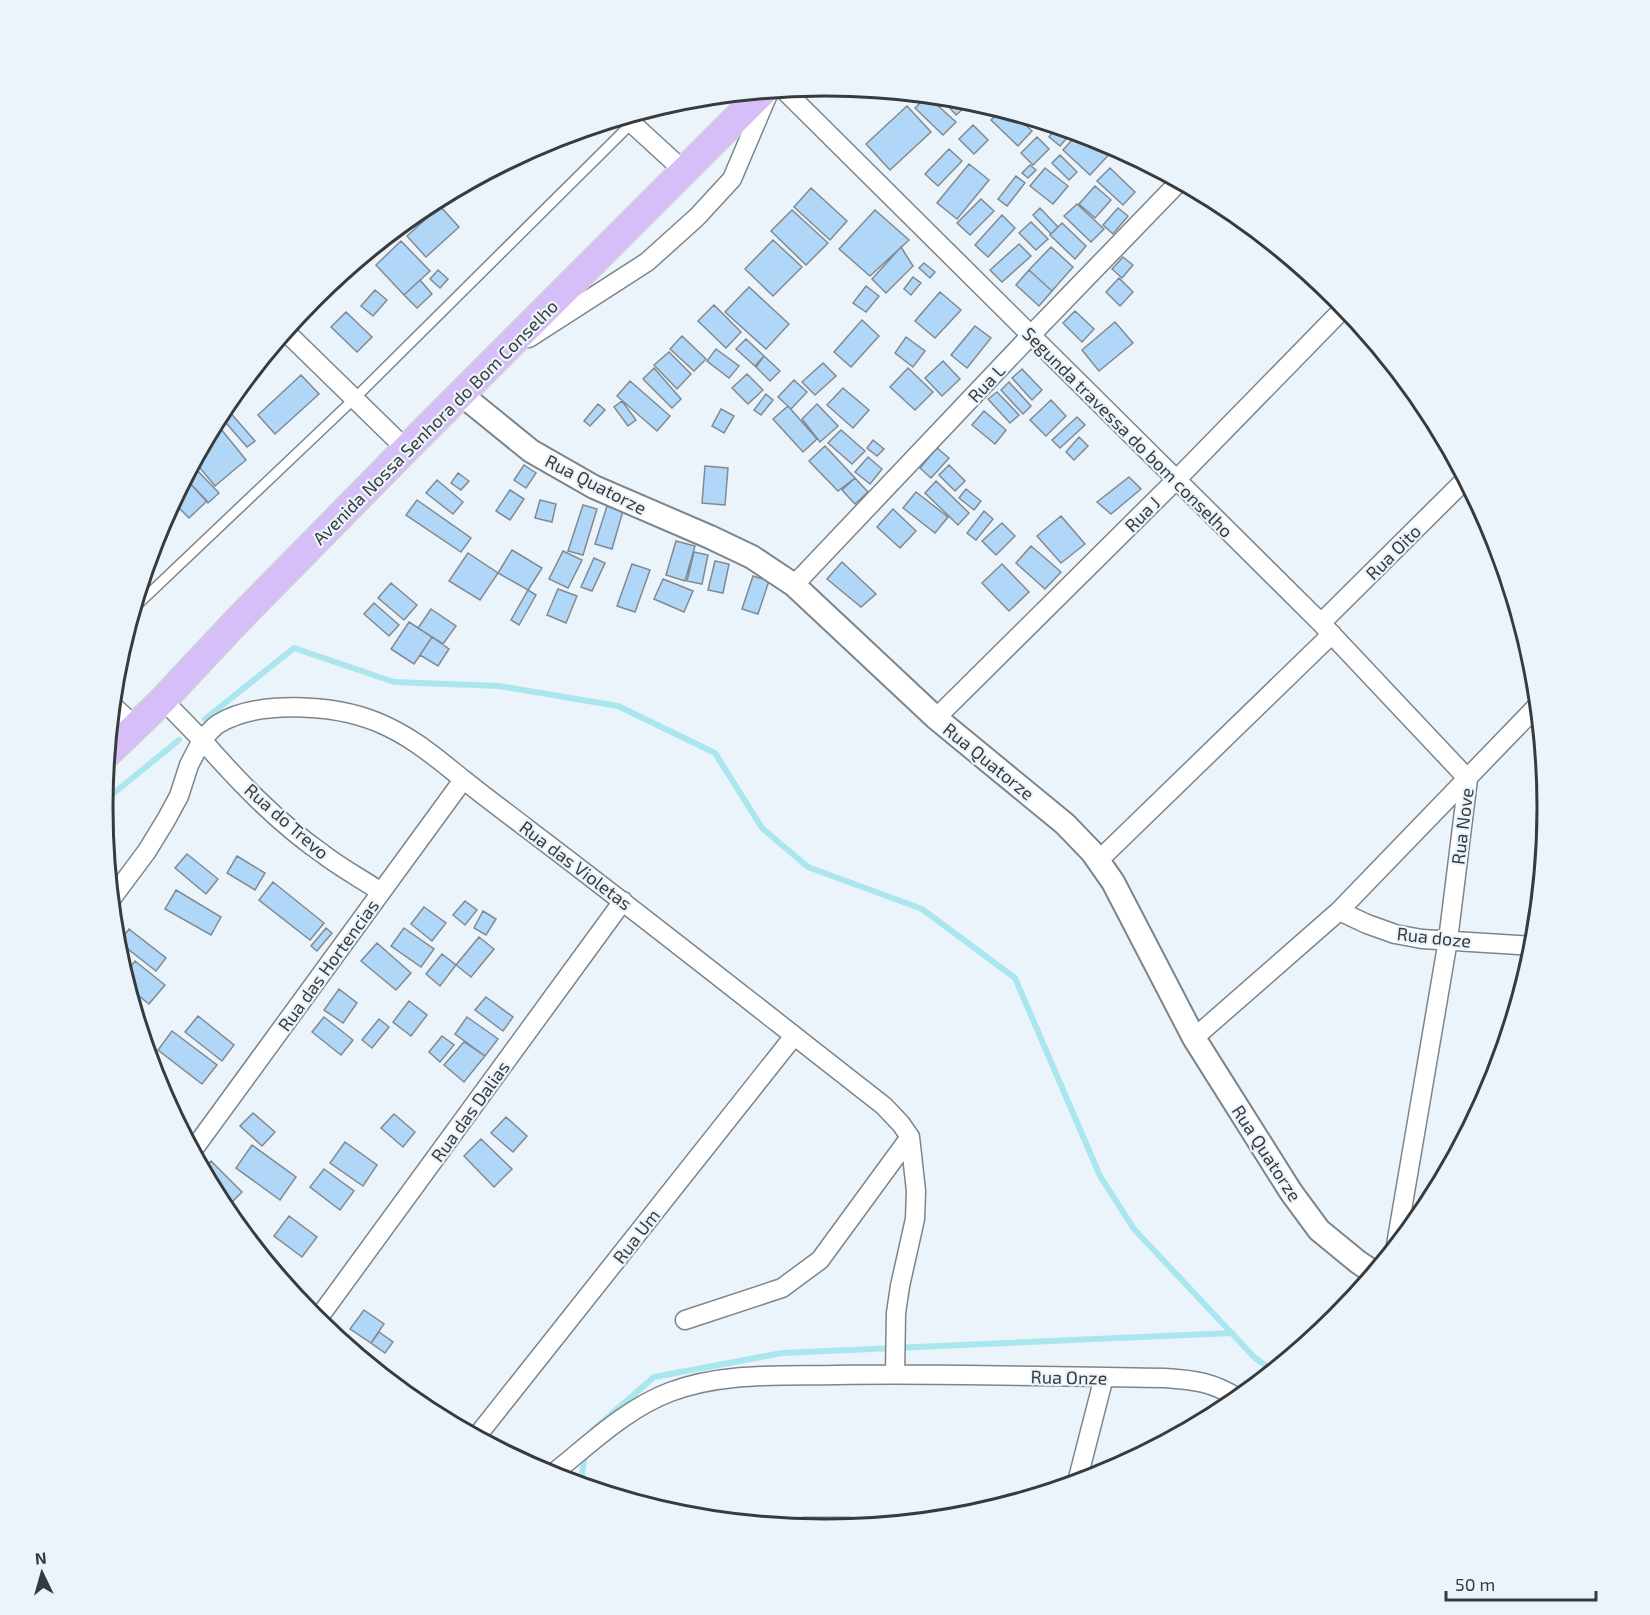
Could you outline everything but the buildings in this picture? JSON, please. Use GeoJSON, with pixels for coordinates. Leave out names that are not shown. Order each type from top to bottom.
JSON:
{"type":"FeatureCollection","features":[{"type":"Feature","properties":{"kind":"main road","name":"Avenida Nossa Senhora do Bom Conselho"},"geometry":{"type":"LineString","coordinates":[[117,745],[406,449],[755,100]]}},
{"type":"Feature","properties":{"kind":"street","name":"Segunda travessa do bom conselho"},"geometry":{"type":"LineString","coordinates":[[791,97],[1327,628],[1468,779]]}},
{"type":"Feature","properties":{"kind":"street"},"geometry":{"type":"LineString","coordinates":[[504,353],[597,296],[647,262],[697,217],[732,179],[767,99]]}},
{"type":"Feature","properties":{"kind":"street"},"geometry":{"type":"LineString","coordinates":[[637,121],[684,171]]}},
{"type":"Feature","properties":{"kind":"street","name":"Rua L"},"geometry":{"type":"LineString","coordinates":[[794,585],[1174,187]]}},
{"type":"Feature","properties":{"kind":"street","name":"Rua J"},"geometry":{"type":"LineString","coordinates":[[936,718],[1176,480],[1338,314]]}},
{"type":"Feature","properties":{"kind":"street"},"geometry":{"type":"LineString","coordinates":[[291,337],[406,449]]}},
{"type":"Feature","properties":{"kind":"street","name":"Rua Quatorze"},"geometry":{"type":"LineString","coordinates":[[462,395],[531,451],[594,487],[752,557],[794,585],[936,718],[1065,825],[1098,861],[1113,882],[1194,1038],[1291,1192],[1319,1230],[1367,1268]]}},
{"type":"Feature","properties":{"kind":"street","name":"Rua Oito"},"geometry":{"type":"LineString","coordinates":[[1098,861],[1327,628],[1459,486]]}},
{"type":"Feature","properties":{"kind":"street","name":"Rua do Trevo"},"geometry":{"type":"LineString","coordinates":[[163,700],[227,768],[292,830],[322,854],[381,892]]}},
{"type":"Feature","properties":{"kind":"street","name":"Rua das Violetas"},"geometry":{"type":"LineString","coordinates":[[202,740],[217,725],[239,714],[271,709],[309,708],[345,712],[377,722],[406,736],[434,755],[463,780],[623,901],[884,1106],[910,1137]]}},
{"type":"Feature","properties":{"kind":"street"},"geometry":{"type":"LineString","coordinates":[[120,713],[136,727]]}},
{"type":"Feature","properties":{"kind":"street"},"geometry":{"type":"LineString","coordinates":[[1468,779],[1530,714]]}},
{"type":"Feature","properties":{"kind":"street"},"geometry":{"type":"LineString","coordinates":[[119,889],[147,852],[166,820],[179,796],[189,765],[202,740]]}},
{"type":"Feature","properties":{"kind":"street","name":"Rua Nove"},"geometry":{"type":"LineString","coordinates":[[1194,1038],[1339,910],[1468,779]]}},
{"type":"Feature","properties":{"kind":"street","name":"Rua Nove"},"geometry":{"type":"LineString","coordinates":[[1399,1227],[1448,940],[1468,779]]}},
{"type":"Feature","properties":{"kind":"street","name":"Rua das Hortencias"},"geometry":{"type":"LineString","coordinates":[[198,1143],[463,780]]}},
{"type":"Feature","properties":{"kind":"street","name":"Rua das Dalias"},"geometry":{"type":"LineString","coordinates":[[323,1312],[623,901]]}},
{"type":"Feature","properties":{"kind":"street","name":"Rua doze"},"geometry":{"type":"LineString","coordinates":[[1339,910],[1367,924],[1395,934],[1422,939],[1523,945]]}},
{"type":"Feature","properties":{"kind":"street","name":"Rua Um"},"geometry":{"type":"LineString","coordinates":[[481,1431],[794,1036]]}},
{"type":"Feature","properties":{"kind":"street"},"geometry":{"type":"LineString","coordinates":[[685,1320],[782,1288],[820,1260],[910,1137]]}},
{"type":"Feature","properties":{"kind":"street"},"geometry":{"type":"LineString","coordinates":[[560,1468],[634,1410],[670,1392],[710,1381],[751,1376],[895,1374],[900,1286],[915,1219],[916,1191],[910,1137]]}},
{"type":"Feature","properties":{"kind":"street","name":"Rua Onze"},"geometry":{"type":"LineString","coordinates":[[895,1374],[1165,1378],[1199,1380],[1229,1393]]}},
{"type":"Feature","properties":{"kind":"street"},"geometry":{"type":"LineString","coordinates":[[1080,1471],[1104,1377]]}},
{"type":"Feature","properties":{"kind":"lane"},"geometry":{"type":"LineString","coordinates":[[146,597],[354,399],[628,124]]}},
{"type":"Feature","properties":{"kind":"waterway"},"geometry":{"type":"LineString","coordinates":[[205,719],[294,648],[394,682],[499,686],[618,706],[715,753],[762,828],[808,867],[922,909],[1015,978],[1100,1176],[1134,1229],[1255,1358],[1266,1366]]}},
{"type":"Feature","properties":{"kind":"waterway"},"geometry":{"type":"LineString","coordinates":[[114,793],[179,740]]}},
{"type":"Feature","properties":{"kind":"waterway"},"geometry":{"type":"LineString","coordinates":[[593,1430],[654,1377],[782,1353],[1232,1333]]}},
{"type":"Feature","properties":{"kind":"waterway"},"geometry":{"type":"LineString","coordinates":[[582,1476],[585,1452]]}}]}
